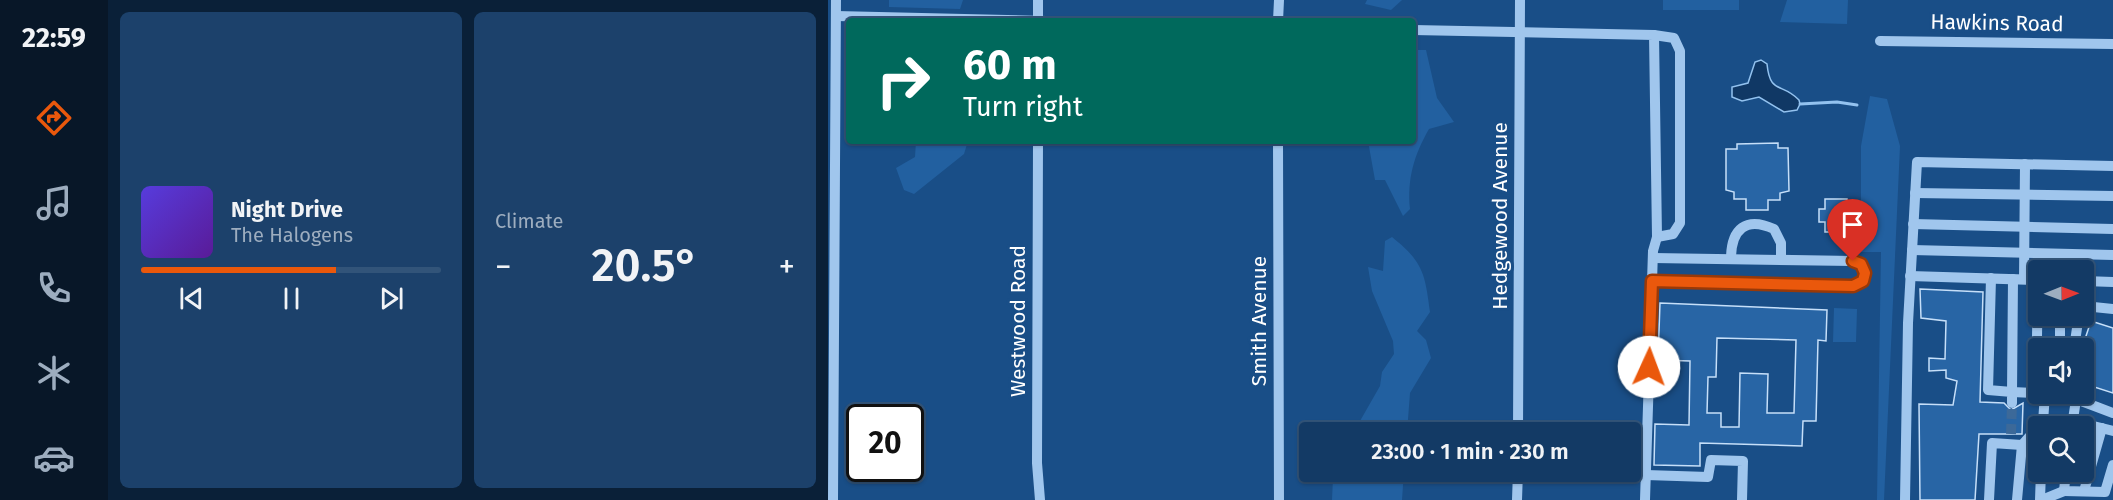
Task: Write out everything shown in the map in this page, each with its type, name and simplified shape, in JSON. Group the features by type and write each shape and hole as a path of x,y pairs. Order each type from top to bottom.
{"street":[{"path":"833,500 836,0"},
{"path":"1038,0 1038,18"},
{"path":"1278,0 1278,18"},
{"name":"Hedgewood Avenue","path":"1518,422 1520,0"},
{"path":"836,16 917,18"},
{"path":"1416,30 1654,35 1674,38 1680,51 1680,223 1673,234 1657,237"},
{"path":"1645,500 1653,258 1657,237 1654,35"},
{"name":"Hawkins Road","path":"1880,40 2113,44"},
{"name":"Westwood Road","path":"1038,144 1037,463 1040,500"},
{"name":"Smith Avenue","path":"1278,144 1278,500"},
{"path":"1905,500 1910,276 1917,162 2113,166"},
{"path":"2012,398 2019,279 2025,253 2025,164"},
{"path":"1915,193 2113,196"},
{"path":"1731,259 1731,244 1737,232 1746,225 1755,224 1774,229 1781,243 1781,260"},
{"path":"1913,224 2113,229"},
{"path":"1912,250 2113,255"},
{"path":"1652,281 1853,286 1863,281 1865,273 1861,264 1853,261 1653,258"},
{"path":"1910,276 2028,279"},
{"path":"1991,278 1988,390 2012,398 2028,396"},
{"path":"2094,281 2113,282"},
{"path":"2094,307 2113,309"},
{"path":"2094,404 2113,412"},
{"path":"2094,427 2113,431"},
{"path":"2084,491 2102,428"},
{"path":"1989,500 1992,443 2015,441 2028,433"},
{"path":"2015,441 2017,500"},
{"path":"1646,475 1708,477 1711,460 1743,461 1742,500"},
{"path":"2041,482 2041,500 2064,491 2105,492 2113,465"},
{"path":"1517,500 1518,482"},
{"path":"2064,491 2065,482"}],"shaded area":[{"path":"889,0 963,0 960,9 889,7"},
{"path":"1367,0 1402,0 1391,10 1365,4"},
{"path":"1663,0 1739,0 1739,10 1663,10"},
{"path":"1787,0 1848,0 1847,24 1780,22"},
{"path":"1416,50 1426,50 1437,98 1454,122 1429,129 1419,148 1413,168 1409,198 1410,209 1403,216 1385,180 1375,180 1369,144 1416,144"},
{"path":"1761,60 1767,64 1774,84 1799,100 1797,110 1784,112 1759,97 1742,101 1732,97 1732,87 1748,83 1755,62"},
{"path":"1870,96 1887,99 1900,146 1884,500 1877,500 1881,252 1861,252 1861,146"},
{"path":"916,144 967,144 964,154 914,194 904,190 896,168 915,157"},
{"path":"1392,237 1410,254 1421,269 1430,312 1417,331 1426,340 1431,358 1410,393 1408,422 1360,422 1380,386 1382,372 1394,354 1393,341 1372,291 1368,267 1383,271 1385,241"},
{"path":"1834,308 1857,309 1856,342 1833,342"},
{"path":"1333,482 1403,482 1402,500 1332,500"}],"building":[{"path":"1778,143 1778,148 1788,148 1789,191 1780,193 1780,200 1768,200 1768,210 1746,210 1746,199 1734,199 1734,192 1726,190 1726,149 1737,149 1737,144"},
{"path":"1825,199 1847,199 1847,209 1850,209 1847,232 1825,232 1825,222 1819,222 1819,209 1825,209"},
{"path":"1920,289 1983,292 1980,402 2004,403 2011,410 2023,403 2022,434 1979,434 1975,500 1920,500 1919,404 1953,405 1957,381 1946,378 1946,370 1929,371 1929,358 1945,359 1946,321 1921,318"},
{"path":"1660,303 1827,310 1826,341 1818,340 1816,421 1803,421 1802,446 1700,443 1700,466 1654,465 1655,424 1689,425 1690,361 1658,360","holes":["1717,338 1796,340 1794,413 1767,413 1768,374 1740,373 1739,427 1721,427 1721,413 1707,413 1708,377 1716,377"]},
{"path":"2094,322 2113,328 2113,393 2094,387 2094,338 2085,338 2089,326 2094,326"}],"waterway":[{"path":"1800,104 1837,102 1857,105"}],"tunnel":[{"path":"2011,434 2012,403"}],"route":[{"path":"1649,367 1652,281 1853,286 1863,281 1865,273 1861,264 1853,261"}]}
